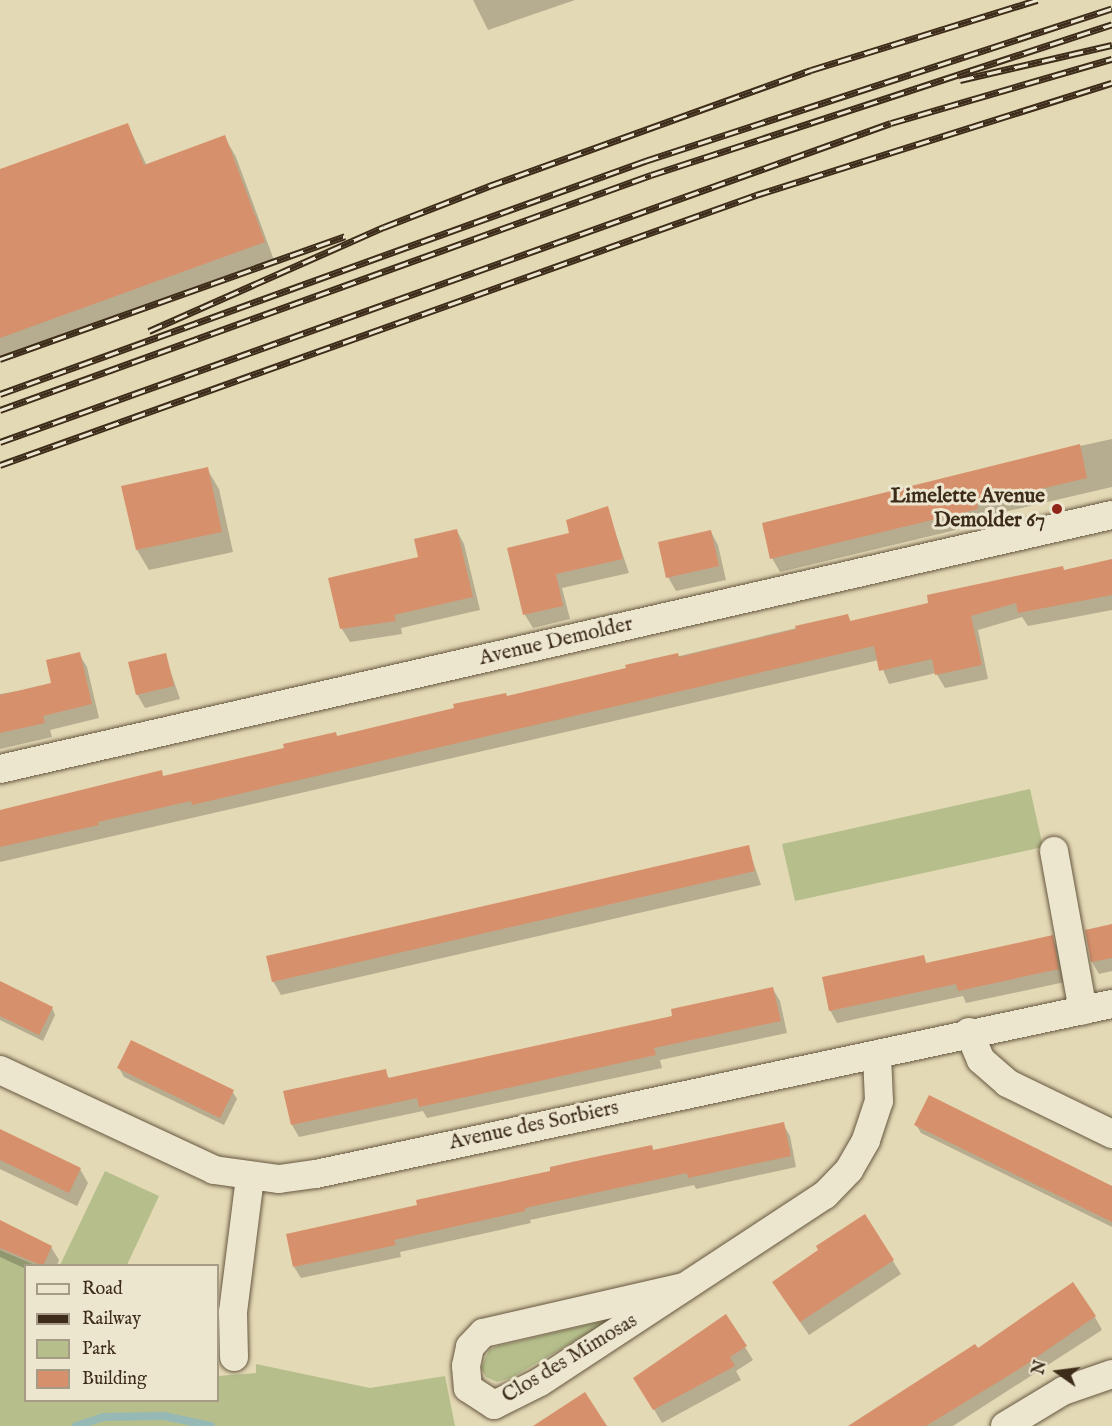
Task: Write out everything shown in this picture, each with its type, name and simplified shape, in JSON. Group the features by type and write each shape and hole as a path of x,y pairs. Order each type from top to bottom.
{"street":[{"name":"Avenue Demolder","path":"0,769 1112,515"},
{"path":"1054,851 1083,1010"},
{"name":"Avenue des Sorbiers","path":"0,1070 170,1152 213,1170 250,1177 316,1174 814,1065 877,1056 969,1032 1112,1004"},
{"path":"969,1032 981,1060 1006,1083 1112,1134"},
{"name":"Clos des Mimosas","path":"684,1287 483,1333 470,1347 466,1366 468,1388 494,1405 540,1382 825,1195 849,1170 866,1140 879,1101 877,1056"},
{"path":"234,1357 235,1292 250,1177"},
{"path":"1005,1426 1064,1391 1112,1374"}],"green space":[{"path":"1030,789 1043,847 795,901 782,844"},
{"path":"105,1171 159,1196 127,1264 60,1264"},
{"path":"0,1250 33,1264 24,1264 24,1402 219,1402 219,1376 256,1373 256,1364 370,1388 445,1376 455,1426 0,1426"},
{"path":"612,1319 511,1378 497,1382 486,1377 481,1368 489,1350 498,1346"}],"building":[{"path":"128,123 144,165 225,135 265,242 0,338 0,169"},
{"path":"1080,444 1087,478 977,504 978,509 770,559 762,523"},
{"path":"208,467 222,532 136,550 121,486"},
{"path":"608,506 623,559 556,574 563,606 523,615 507,548 569,533 566,520"},
{"path":"457,529 473,597 394,615 396,621 340,629 328,578 418,557 414,539"},
{"path":"711,530 719,566 666,578 658,542"},
{"path":"1112,559 1112,595 1018,613 1016,603 971,616 982,665 935,675 932,659 879,671 874,646 192,805 191,801 98,822 99,825 0,847 0,810 162,770 163,776 284,748 283,744 336,732 337,736 454,708 453,704 506,693 507,696 626,668 625,665 678,653 679,657 848,614 850,621 928,603 927,595 1063,566 1064,570"},
{"path":"80,652 92,704 43,716 45,723 0,733 0,695 51,683 46,660"},
{"path":"166,653 174,686 136,695 128,662"},
{"path":"749,845 755,871 272,982 266,956"},
{"path":"1112,924 1112,958 1091,962 1085,930"},
{"path":"1053,935 1059,969 958,991 956,984 829,1011 822,977 924,955 926,963"},
{"path":"0,981 53,1007 39,1035 0,1016"},
{"path":"773,987 781,1021 654,1048 656,1055 485,1093 419,1107 417,1098 291,1125 283,1091 386,1069 388,1078 672,1016 671,1009"},
{"path":"131,1040 234,1090 220,1118 117,1068"},
{"path":"929,1095 1112,1186 1112,1222 914,1125"},
{"path":"784,1122 791,1156 688,1178 687,1173 525,1208 525,1211 394,1240 396,1245 293,1267 286,1234 417,1205 416,1200 550,1171 550,1167 590,1158 652,1145 653,1150"},
{"path":"0,1129 81,1168 69,1193 0,1160"},
{"path":"865,1214 894,1260 800,1322 772,1282 818,1250 816,1246"},
{"path":"0,1220 52,1246 44,1264 38,1264 0,1248"},
{"path":"1073,1282 1096,1316 1024,1366 926,1426 848,1426 975,1344 978,1348"},
{"path":"726,1314 747,1346 730,1357 735,1366 653,1410 633,1378"},
{"path":"585,1392 607,1426 533,1426"}],"waterway":[{"path":"76,1426 104,1417 164,1416 211,1426"}],"railway":[{"path":"149,331 384,227 489,186 811,70 1037,0"},
{"path":"0,394 645,161 1112,8"},
{"path":"0,410 651,175 1112,24"},
{"path":"960,80 1112,45"},
{"path":"0,442 891,123 1112,59"},
{"path":"0,465 756,195 1112,83"},
{"path":"0,359 345,236"}],"place":[{"name":"Limelette Avenue Demolder 67","path":"1057,509"}]}
